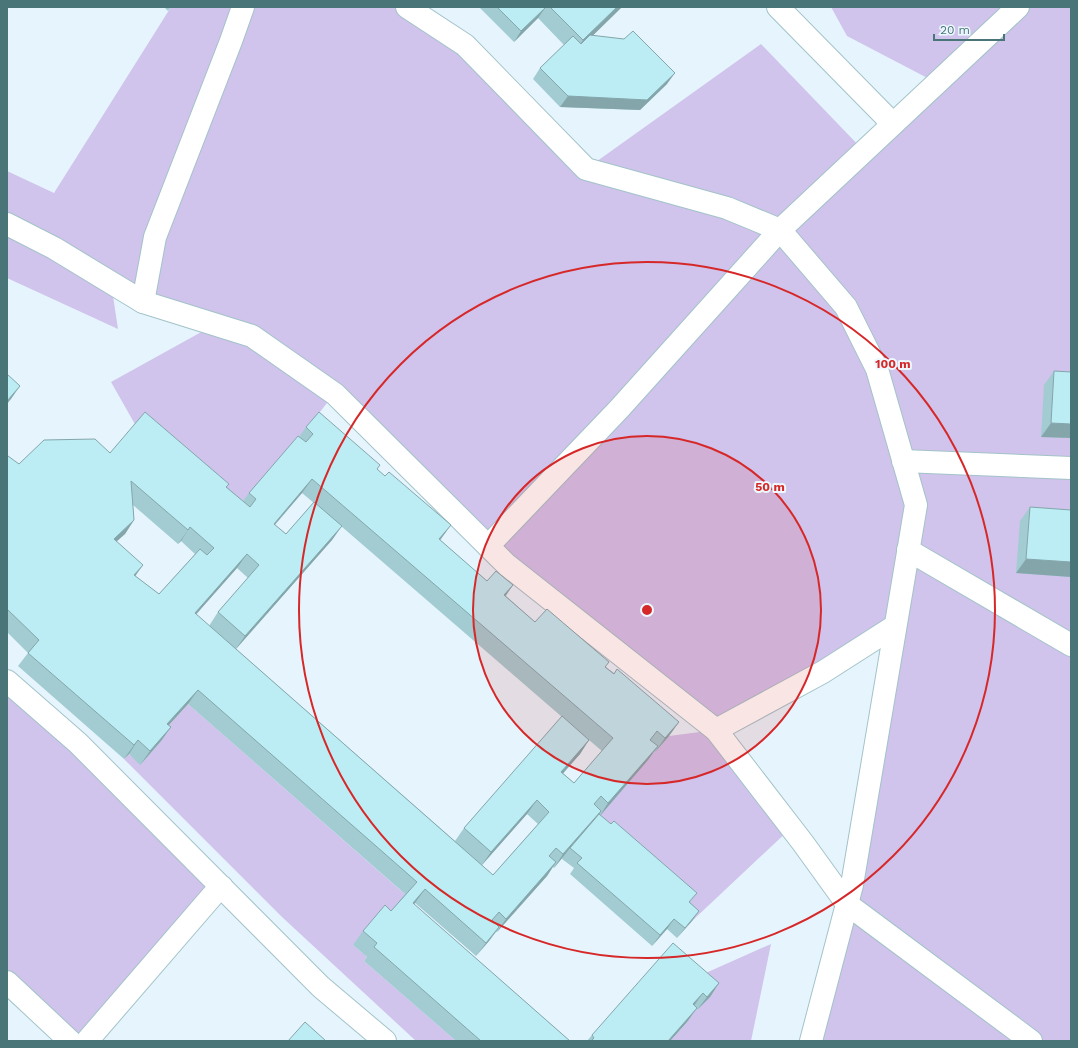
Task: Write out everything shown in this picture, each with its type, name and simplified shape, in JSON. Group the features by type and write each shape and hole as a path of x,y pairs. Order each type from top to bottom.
{"lane":[{"path":"143,302 155,238 243,7"},
{"path":"407,7 465,45 586,170 727,208 780,230 846,307 878,369 916,505 852,885 811,1041"},
{"path":"778,7 893,124"},
{"path":"488,546 619,409 780,230 1018,7"},
{"path":"7,224 54,248 143,302 252,336 335,394 507,565 716,730 847,904 1031,1041"},
{"path":"903,461 1071,468"},
{"path":"908,550 1071,645"},
{"path":"716,730 823,672 895,626"},
{"path":"7,681 78,743 322,987 385,1041"},
{"path":"86,1041 213,894 222,887"},
{"path":"7,982 70,1041"}],"shaded area":[{"path":"171,7 407,7 586,169 761,44 864,151 937,83 847,36 831,7 1071,7 1071,1041 811,1041 895,626 716,730 791,828 692,921 584,818 641,753 669,736 715,730 507,565 334,394 309,426 239,506 136,426 111,382 214,325 111,283 118,329 7,278 7,171 54,193"},
{"path":"7,681 213,895 87,1041 7,982"},
{"path":"188,704 407,896 381,925 353,945 367,957 364,961 456,1041 416,1041 282,917 124,759 129,754 140,764 161,741 157,738"},
{"path":"771,944 751,1041 670,1041 687,1022 693,1007 698,1010 690,980"}],"building":[{"path":"497,7 544,7 545,8 521,31"},
{"path":"550,7 617,7 583,40"},
{"path":"633,31 675,73 647,100 568,96 540,68 573,36 581,44 590,35 624,39"},
{"path":"1054,371 1071,372 1071,424 1051,423"},
{"path":"7,374 20,386 7,401"},
{"path":"145,412 229,484 226,487 250,507 256,499 249,493 298,436 306,442 313,434 306,427 319,412 380,465 377,469 385,476 389,472 451,525 439,539 487,581 496,571 513,585 504,595 535,622 547,609 609,662 605,667 614,674 617,669 679,722 665,738 657,731 650,740 658,746 608,803 601,796 594,804 601,811 563,854 556,848 549,856 556,862 506,919 499,912 492,920 499,927 486,943 425,889 413,903 570,1041 481,1041 374,947 377,943 363,931 385,905 391,911 417,882 198,690 167,724 171,727 150,751 138,740 134,745 28,653 39,640 7,609 7,457 8,456 19,464 44,440 95,439 110,453","holes":["312,479 613,738 574,783 561,772 589,740 562,716 464,828 491,852 537,800 549,812 493,875 195,613 247,554 259,565 218,612 245,636 342,526 314,502 286,534 274,524","131,481 188,530 190,527 214,548 207,555 200,549 159,594 134,575 143,565 114,539 134,520"]},
{"path":"1030,507 1071,510 1071,562 1026,559"},
{"path":"599,814 611,824 614,821 697,893 689,902 699,911 685,928 674,919 660,935 577,863 582,858 570,848"},
{"path":"673,943 719,983 707,997 703,993 693,1004 697,1008 668,1041 591,1041 594,1038 592,1035"},
{"path":"305,1022 326,1041 288,1041"}]}
